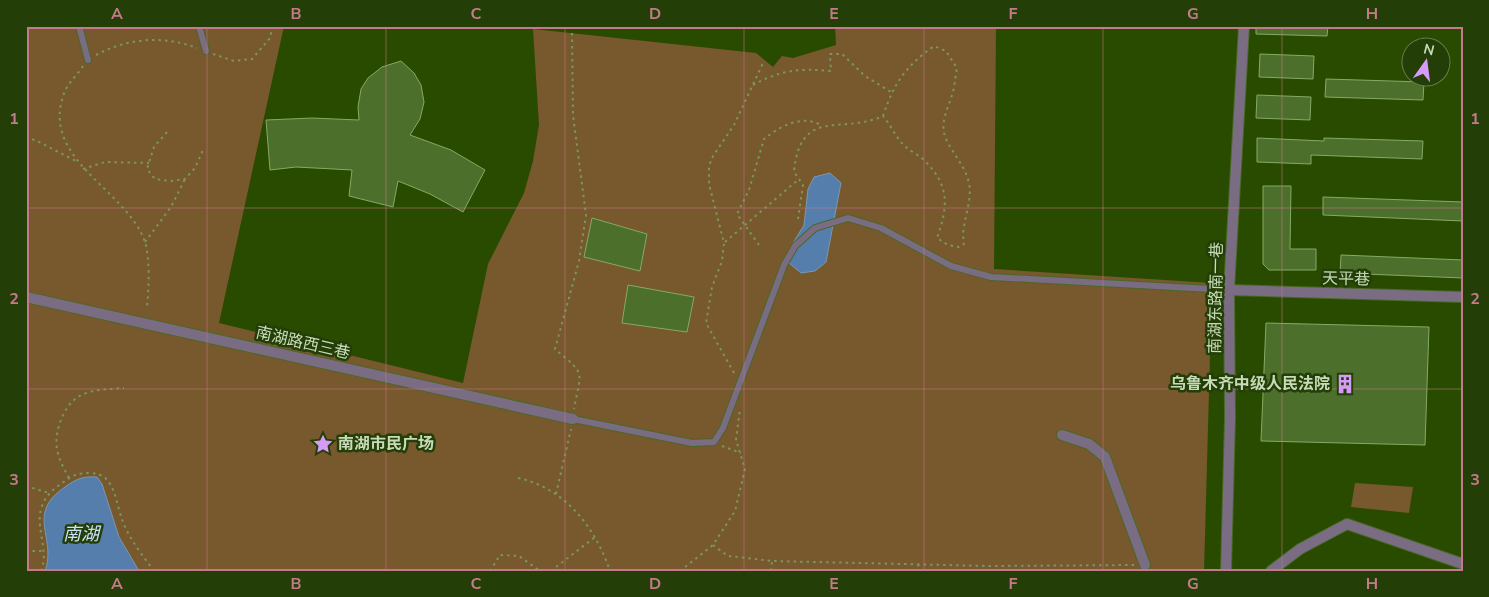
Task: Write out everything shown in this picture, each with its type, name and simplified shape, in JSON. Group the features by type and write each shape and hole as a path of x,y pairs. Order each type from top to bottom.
{"street":[{"name":"南湖东路南一巷","path":"1226,571 1230,418 1229,290 1244,26"},
{"name":"天平巷","path":"1229,290 1463,297"},
{"name":"南湖路西三巷","path":"26,297 573,419"},
{"path":"1062,435 1089,444 1105,457 1145,565"},
{"path":"1271,571 1300,549 1347,524 1463,564"}],"lane":[{"path":"79,26 88,60"},
{"path":"199,26 206,52"},
{"path":"573,419 692,443 714,442 723,428 784,264 796,246 815,228 848,218 881,228 951,266 991,277 1229,290"}],"path":[{"path":"147,307 149,289 145,242 133,221 76,161 63,134 60,114 65,90 88,60 106,50 136,40 161,40 185,43 234,61 252,59 272,36 271,26"},
{"path":"556,494 581,378 575,366 555,349 579,260 586,216 573,115 572,33"},
{"path":"934,46 946,51 957,68 952,95 943,118 945,137 961,162 968,183 969,202 962,237 964,244 959,248 948,245 937,238 944,221 945,190 940,178 924,160 901,143 884,116 891,92 912,62 934,46"},
{"path":"753,85 774,74 807,68 831,71 830,54 842,54 865,76 891,92"},
{"path":"739,386 706,323 712,287 722,261 724,243 709,184 709,166 713,156 734,125 764,61"},
{"path":"798,220 803,185 794,172 795,155 810,131 828,124 850,125 870,122 884,116"},
{"path":"759,245 737,214 754,176 764,139 786,125 804,120 816,122 822,126"},
{"path":"167,132 154,147 147,169 155,179 185,179"},
{"path":"26,137 76,161"},
{"path":"145,242 171,207 185,179 195,168 203,150"},
{"path":"83,169 105,162 149,163"},
{"path":"724,243 799,179"},
{"path":"69,478 61,462 57,447 62,416 78,397 94,392 124,388"},
{"path":"680,571 713,545 735,511 745,469 736,440 740,403"},
{"path":"714,442 741,453"},
{"path":"41,571 44,563 44,551 40,522 41,508 49,493 69,478 82,473 94,473 102,474 110,482 123,522 154,571"},
{"path":"518,478 531,480 556,494 574,508 595,537 610,571"},
{"path":"26,486 49,493"},
{"path":"551,571 595,537"},
{"path":"713,545 728,556 772,561 989,566 1145,565"},
{"path":"26,551 44,551"},
{"path":"490,571 500,555 519,556 540,571"},
{"path":"771,571 772,561"},
{"path":"918,564 920,571"}],"shaded area":[{"path":"26,26 284,26 219,323 463,383 488,264 524,193 533,161 539,125 533,29 756,53 773,67 782,56 793,58 836,45 835,26 996,26 994,269 1212,283 1204,571 26,571"},
{"path":"1355,483 1413,487 1409,513 1351,507"}],"water":[{"path":"830,173 841,183 826,262 815,271 801,273 789,263 790,248 804,225 808,189 814,177"},
{"name":"南湖","path":"88,477 97,477 102,484 119,537 139,571 45,571 48,547 44,516 47,507 53,497 73,482"}],"building":[{"path":"1256,26 1328,26 1327,36 1256,34"},
{"path":"1260,54 1314,56 1313,79 1259,77"},
{"path":"401,61 414,73 421,85 424,102 420,119 410,135 451,150 485,170 463,212 430,194 398,181 393,207 349,196 352,170 296,167 270,170 266,120 312,118 359,120 358,107 361,89 368,78 382,67"},
{"path":"1326,79 1402,81 1402,88 1424,88 1423,100 1325,97"},
{"path":"1257,95 1311,97 1310,120 1256,118"},
{"path":"1257,138 1324,141 1324,138 1423,141 1422,159 1311,155 1311,164 1257,162"},
{"path":"1263,186 1291,186 1290,249 1316,249 1316,270 1269,270 1263,264"},
{"path":"1323,197 1463,202 1463,221 1323,215"},
{"path":"592,218 647,234 640,271 584,257"},
{"path":"1341,255 1463,260 1463,278 1340,273"},
{"path":"628,285 694,297 687,332 622,323"},
{"name":"乌鲁木齐中级人民法院","path":"1266,323 1429,327 1425,445 1261,441"}],"place":[{"name":"乌鲁木齐中级人民法院","path":"1345,384"},
{"name":"南湖市民广场","path":"323,444"}]}
